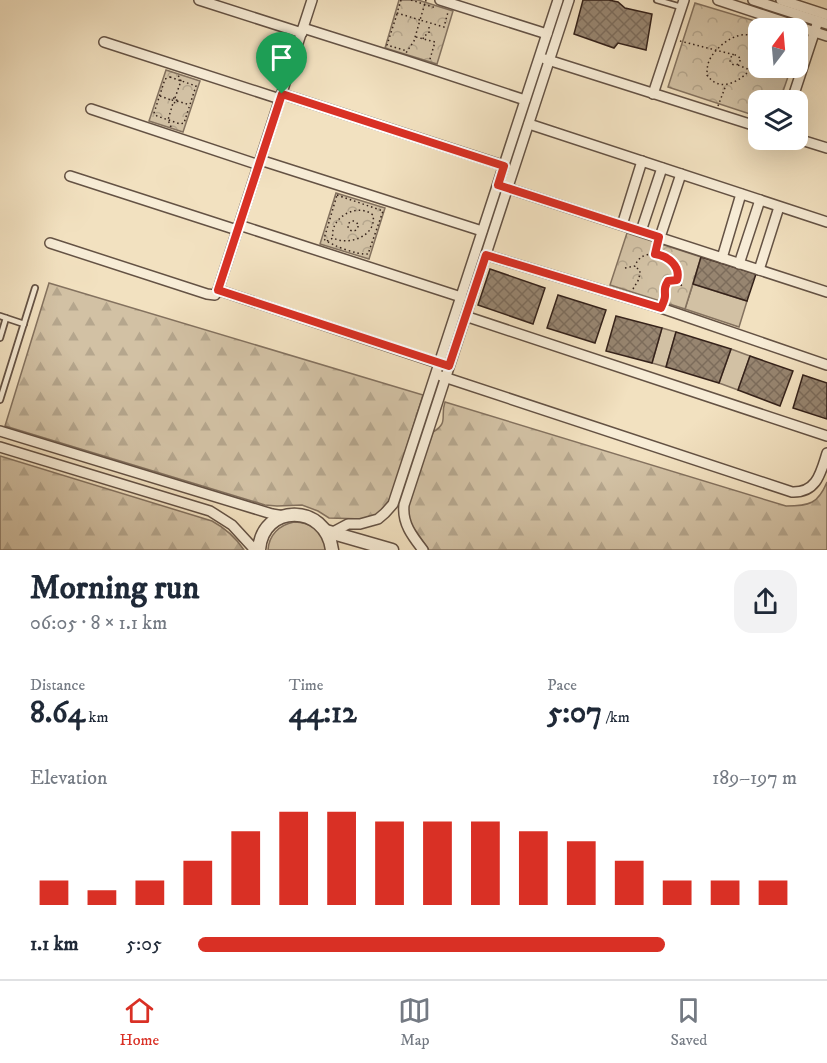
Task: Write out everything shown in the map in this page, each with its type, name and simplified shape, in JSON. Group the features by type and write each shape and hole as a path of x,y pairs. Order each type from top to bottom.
{"street":[{"path":"199,0 303,30 525,100"},
{"path":"50,243 214,295 218,290 312,0"},
{"path":"440,0 547,34"},
{"path":"423,550 407,529 403,511 461,297 482,231 529,124 544,59 547,34 558,0"},
{"path":"444,365 465,316 486,255 503,186 504,166 525,100 569,0"},
{"path":"718,0 827,36"},
{"path":"753,0 798,6 822,23 814,32 795,90"},
{"path":"781,0 827,15"},
{"path":"653,94 682,4"},
{"path":"104,42 504,166"},
{"path":"544,59 748,124"},
{"path":"91,109 260,162 382,207 482,231"},
{"path":"529,124 827,222"},
{"path":"808,142 827,148"},
{"path":"622,225 642,161"},
{"path":"641,231 662,168"},
{"path":"659,237 681,174"},
{"path":"70,176 461,297"},
{"path":"503,186 827,292"},
{"path":"722,258 741,194"},
{"path":"739,264 760,200"},
{"path":"759,270 779,207"},
{"path":"486,255 630,298 827,365"},
{"path":"218,290 444,365"},
{"path":"465,316 827,436"},
{"path":"441,376 792,492 808,489 814,483 819,477 827,453"},
{"path":"329,532 348,524 368,523 378,519 393,504 441,376"},
{"path":"0,431 284,516"},
{"path":"0,447 210,511 232,525 257,550 265,531 276,520 293,514 312,518 329,532 392,550"},
{"path":"329,532 332,550"}],"lane":[{"path":"657,0 682,4"},
{"path":"0,400 35,288"},
{"path":"0,316 24,324"},
{"path":"0,338 6,318"}],"path":[{"path":"401,0 387,45 407,51"},
{"path":"411,0 425,4"},
{"path":"406,55 415,37 426,0"},
{"path":"397,13 444,27 448,12"},
{"path":"423,39 429,33 429,23"},
{"path":"748,35 737,36 715,51 709,62 707,75 713,83 722,85 736,81 748,72"},
{"path":"415,37 435,42 430,60"},
{"path":"671,39 735,55 740,59 737,65"},
{"path":"735,55 730,61 733,65 748,69"},
{"path":"170,77 196,86 184,123 180,124 154,113 160,96 165,79 170,77"},
{"path":"168,120 181,81"},
{"path":"715,113 726,84"},
{"path":"160,96 190,105"},
{"path":"321,252 326,241 324,237 337,195 362,204 382,207 383,212 368,254 345,249 326,241"},
{"path":"361,210 362,204"},
{"path":"326,241 333,238 346,242 365,235 374,224 373,216 361,210 350,212 333,226 333,238"},
{"path":"350,212 352,221"},
{"path":"655,254 659,237"},
{"path":"345,249 346,242"},
{"path":"635,266 638,259 648,254 667,258 675,265 678,272 677,280 682,286"},
{"path":"625,268 635,266 640,270 630,298"},
{"path":"661,308 668,281 677,280"}],"green space":[{"path":"399,0 418,0 453,11 437,64 385,48"},
{"path":"695,3 748,19 748,78 788,78 783,90 748,90 748,113 668,87"},
{"path":"166,70 200,81 183,132 149,121"},
{"path":"336,193 385,208 369,259 320,244"},
{"path":"627,233 701,257 685,309 610,285"},
{"path":"49,283 423,395 388,503 378,514 364,519 329,518 302,505 265,505 5,426"},
{"path":"693,284 747,301 739,327 685,309"},
{"path":"662,328 676,332 666,367 652,363"},
{"path":"731,349 750,356 738,390 719,383"},
{"path":"445,402 786,506 812,502 820,495 827,482 827,550 429,550 407,515 409,502 433,432 443,422"},
{"path":"0,456 212,521 230,534 244,550 0,550"},
{"path":"294,522 300,522 316,529 323,538 326,550 268,550 270,540 276,532"}],"building":[{"path":"583,0 609,0 618,2 625,8 652,14 646,50 618,43 614,48 574,34"},
{"path":"701,257 756,274 747,301 693,284"},
{"path":"490,269 545,288 533,324 478,305"},
{"path":"558,295 606,310 595,343 547,328"},
{"path":"616,316 662,328 652,363 606,351"},
{"path":"676,332 731,349 719,383 666,367"},
{"path":"750,356 793,371 780,406 738,390"},
{"path":"803,375 827,383 827,419 793,408"}],"route":[{"path":"282,94 504,166 498,185 659,237 655,254 671,260 679,275 677,280 668,281 661,308 486,255 449,366 218,290 282,94"}]}
